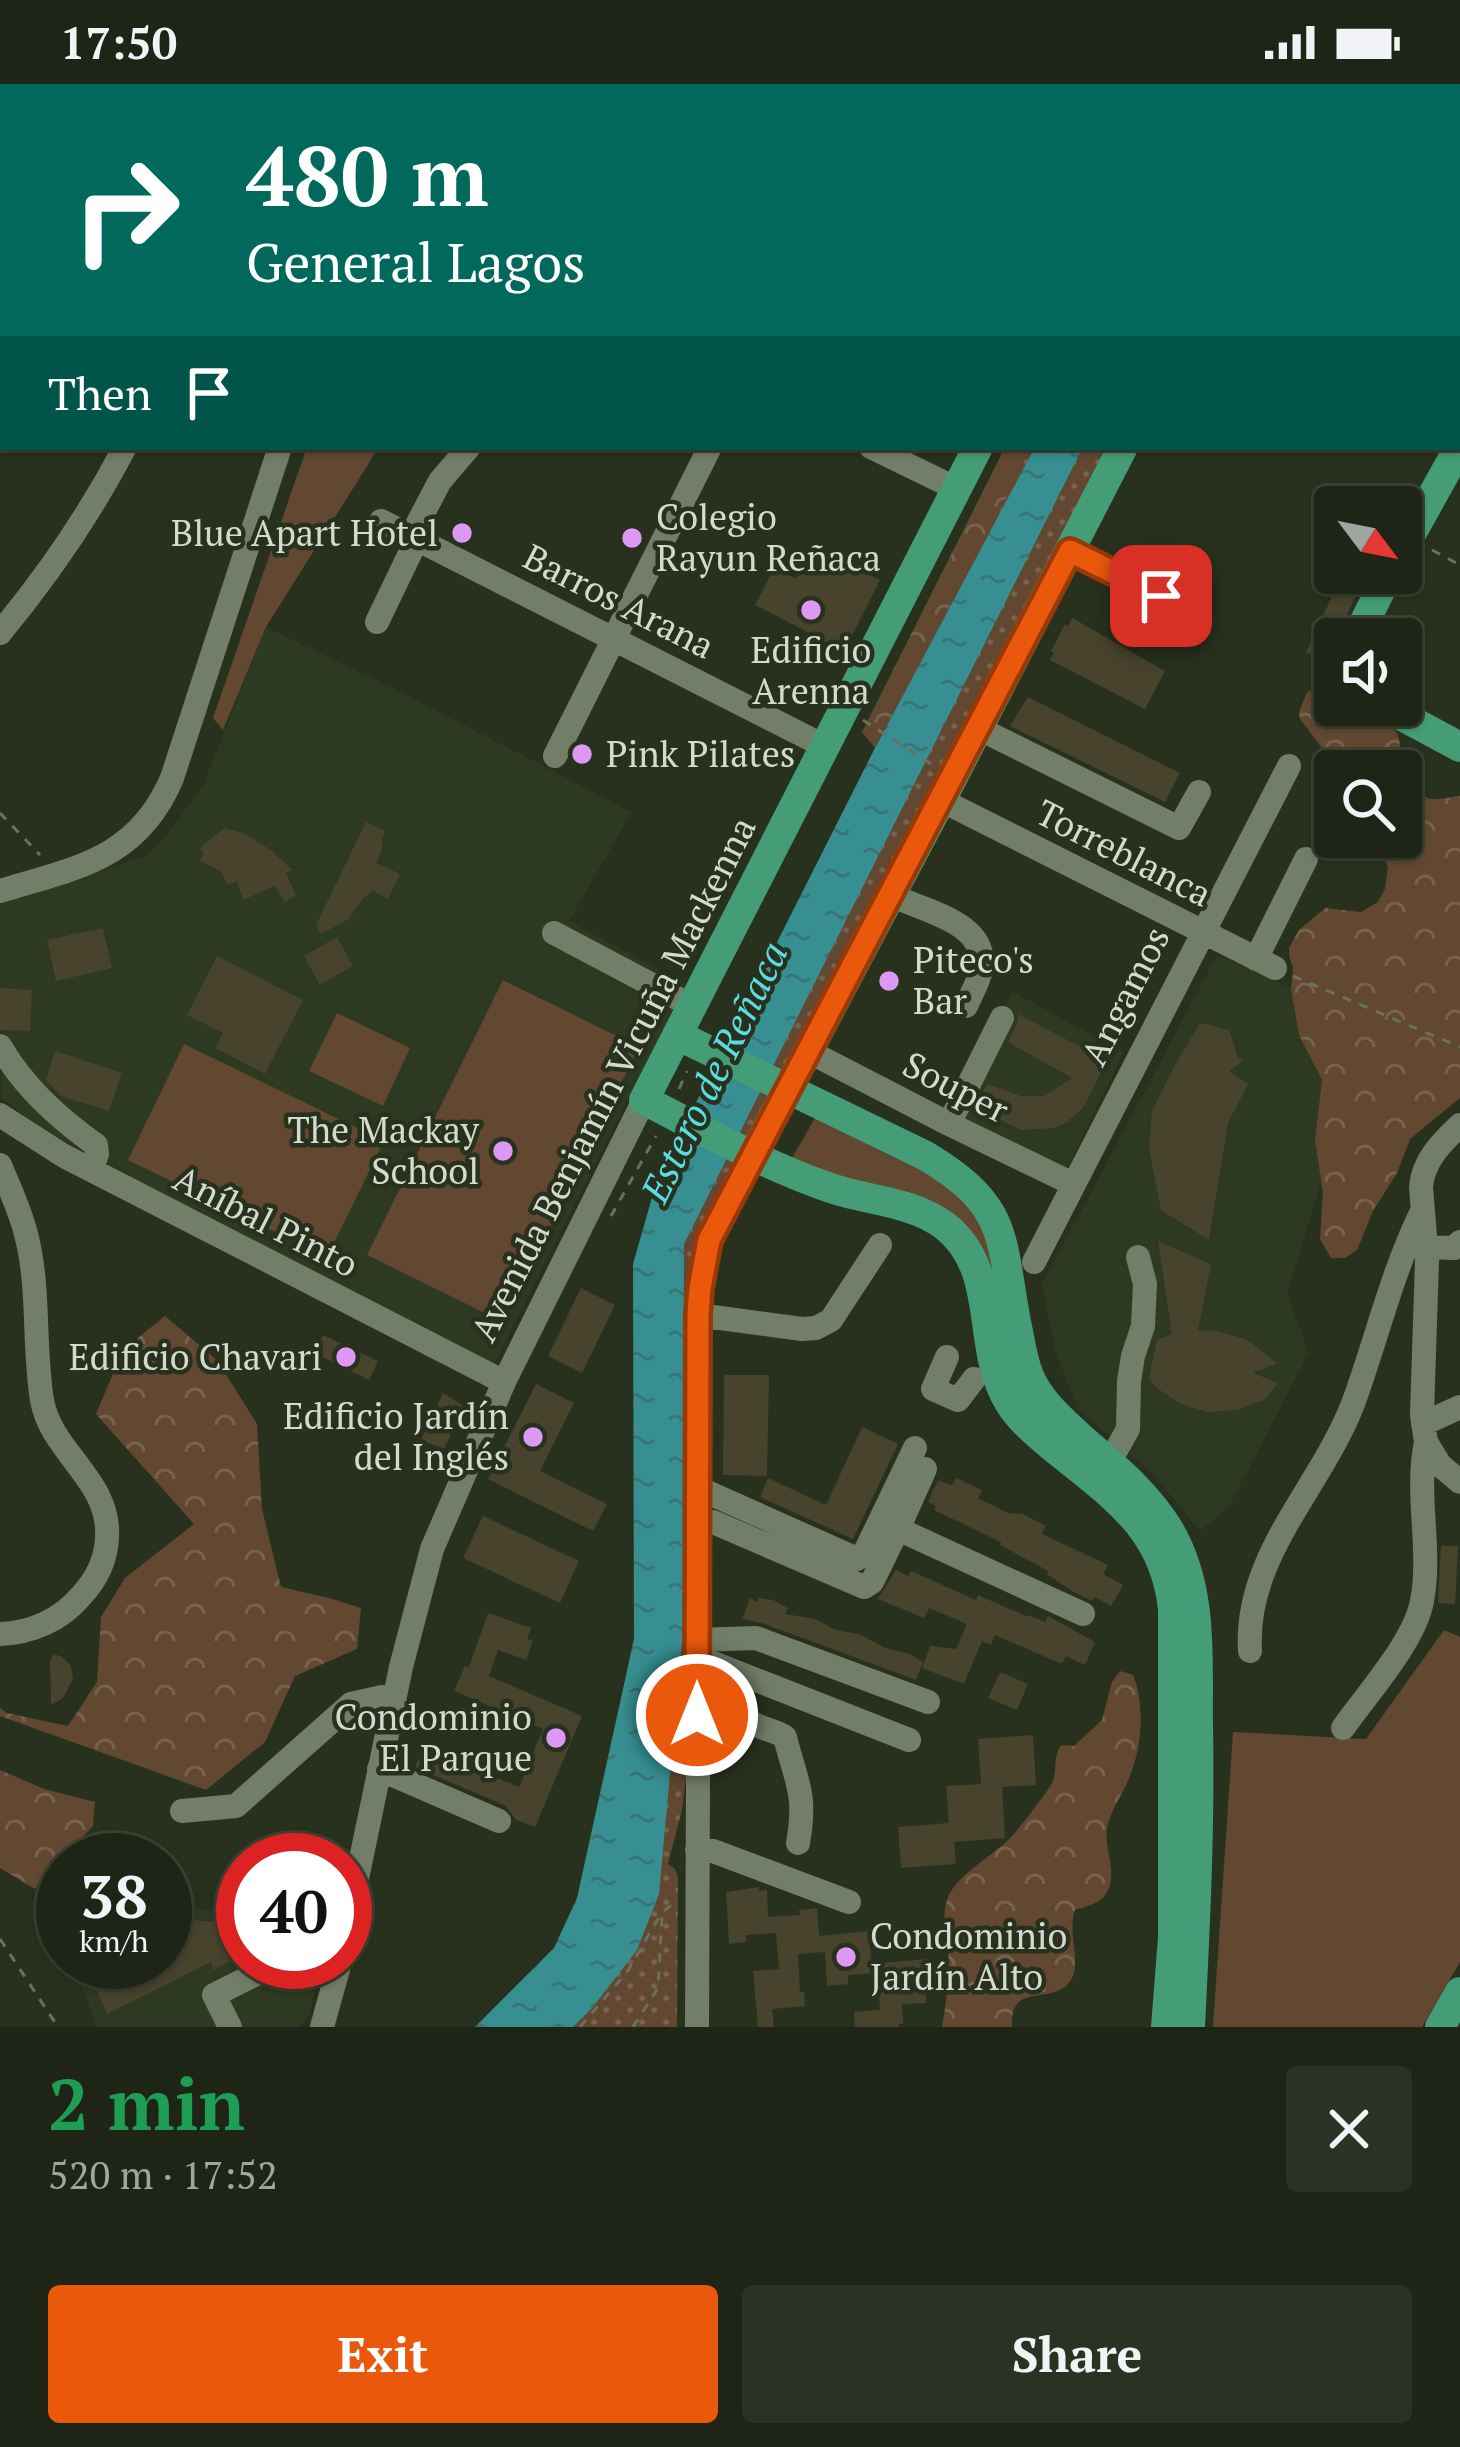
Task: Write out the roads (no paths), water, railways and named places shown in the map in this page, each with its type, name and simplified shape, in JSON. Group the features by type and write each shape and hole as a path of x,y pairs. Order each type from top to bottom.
{"main road":[{"name":"Avenida Benjamín Vicuña Mackenna","path":"662,1110 694,1044 692,1006 976,450"},
{"path":"746,1151 780,1087 808,1051 1122,450"},
{"path":"1422,514 1458,450"},
{"path":"1421,726 1460,747"},
{"path":"694,1044 926,1156 964,1180 1001,1233 1024,1362 1042,1400 1147,1498 1172,1535 1188,1575 1196,1616 1200,1826 1190,2027"},
{"path":"662,1110 822,1186 915,1210 940,1223 962,1243 974,1264 990,1341 987,1381 1138,1521 1156,1548 1168,1578 1173,1610 1174,1914 1166,2027"},
{"path":"1440,2027 1460,1992"}],"street":[{"path":"0,633 86,518 123,450"},
{"path":"0,891 92,863 123,845 148,821 166,793 279,450"},
{"path":"376,622 440,481 467,450"},
{"path":"555,756 709,450"},
{"path":"877,450 957,489"},
{"name":"Barros Arana","path":"381,520 824,746"},
{"path":"1070,551 1197,613"},
{"path":"978,728 1179,828 1199,792"},
{"name":"Angamos","path":"1034,1262 1289,766"},
{"name":"Torreblanca","path":"947,789 1201,933 1265,964 1306,859"},
{"path":"891,895 955,922 971,934 980,952 981,973 966,1006"},
{"path":"554,933 692,1006"},
{"path":"949,1124 1002,1018"},
{"path":"0,1046 34,1093 96,1145 98,1154 91,1170"},
{"name":"Souper","path":"808,1051 1073,1184"},
{"name":"Avenida Benjamín Vicuña Mackenna","path":"366,1833 425,1568 505,1382 662,1110"},
{"name":"Aníbal Pinto","path":"0,1115 91,1170 505,1382"},
{"path":"1343,1728 1407,1639 1422,1604 1426,1247 1421,1187 1426,1165 1460,1125"},
{"path":"697,2027 698,1315 709,1240 746,1151"},
{"path":"0,1165 27,1235 42,1402 57,1435 103,1502 108,1534 98,1573 76,1602 46,1624 0,1634"},
{"path":"1250,1652 1248,1627 1261,1573 1339,1436 1422,1211"},
{"path":"1426,1247 1454,1248 1460,1242"},
{"path":"698,1315 816,1328 831,1320 880,1245"},
{"path":"1109,1463 1128,1429 1129,1381 1144,1326 1145,1284 1138,1258"},
{"path":"946,1357 934,1389 958,1400 987,1381"},
{"path":"1424,1433 1460,1407"},
{"path":"1424,1433 1439,1465 1460,1482"},
{"path":"698,1488 857,1559 920,1458 898,1529 872,1582 860,1587 713,1522 698,1522"},
{"path":"898,1529 1083,1614"},
{"path":"701,1661 756,1638 928,1702"},
{"path":"701,1661 729,1658 783,1677"},
{"path":"701,1661 909,1740"},
{"path":"701,1661 712,1688 752,1723 784,1737 801,1792 798,1843"},
{"path":"182,1811 236,1805 351,1704 382,1697 395,1700"},
{"path":"379,1769 499,1821"},
{"path":"697,1850 712,1851 849,1902"},
{"path":"226,1989 214,1995 230,2027"},
{"path":"322,2027 333,1989"}],"water":[{"name":"Estero de Reñaca","path":"1033,450 1081,450 684,1244 683,1631 659,1894 637,1950 573,2027 475,2027 554,1948 577,1898 634,1639 633,1264 657,1180 875,748"}],"place":[{"name":"Blue Apart Hotel","path":"462,533"},
{"name":"Colegio Rayun Reñaca","path":"632,538"},
{"name":"Edificio Arenna","path":"811,610"},
{"name":"Pink Pilates","path":"582,754"},
{"name":"Piteco's Bar","path":"889,981"},
{"name":"The Mackay School","path":"503,1151"},
{"name":"Edificio Chavari","path":"346,1357"},
{"name":"Edificio Jardín del Inglés","path":"533,1437"},
{"name":"Condominio El Parque","path":"556,1738"},
{"name":"Condominio Jardín Alto","path":"846,1957"}]}
